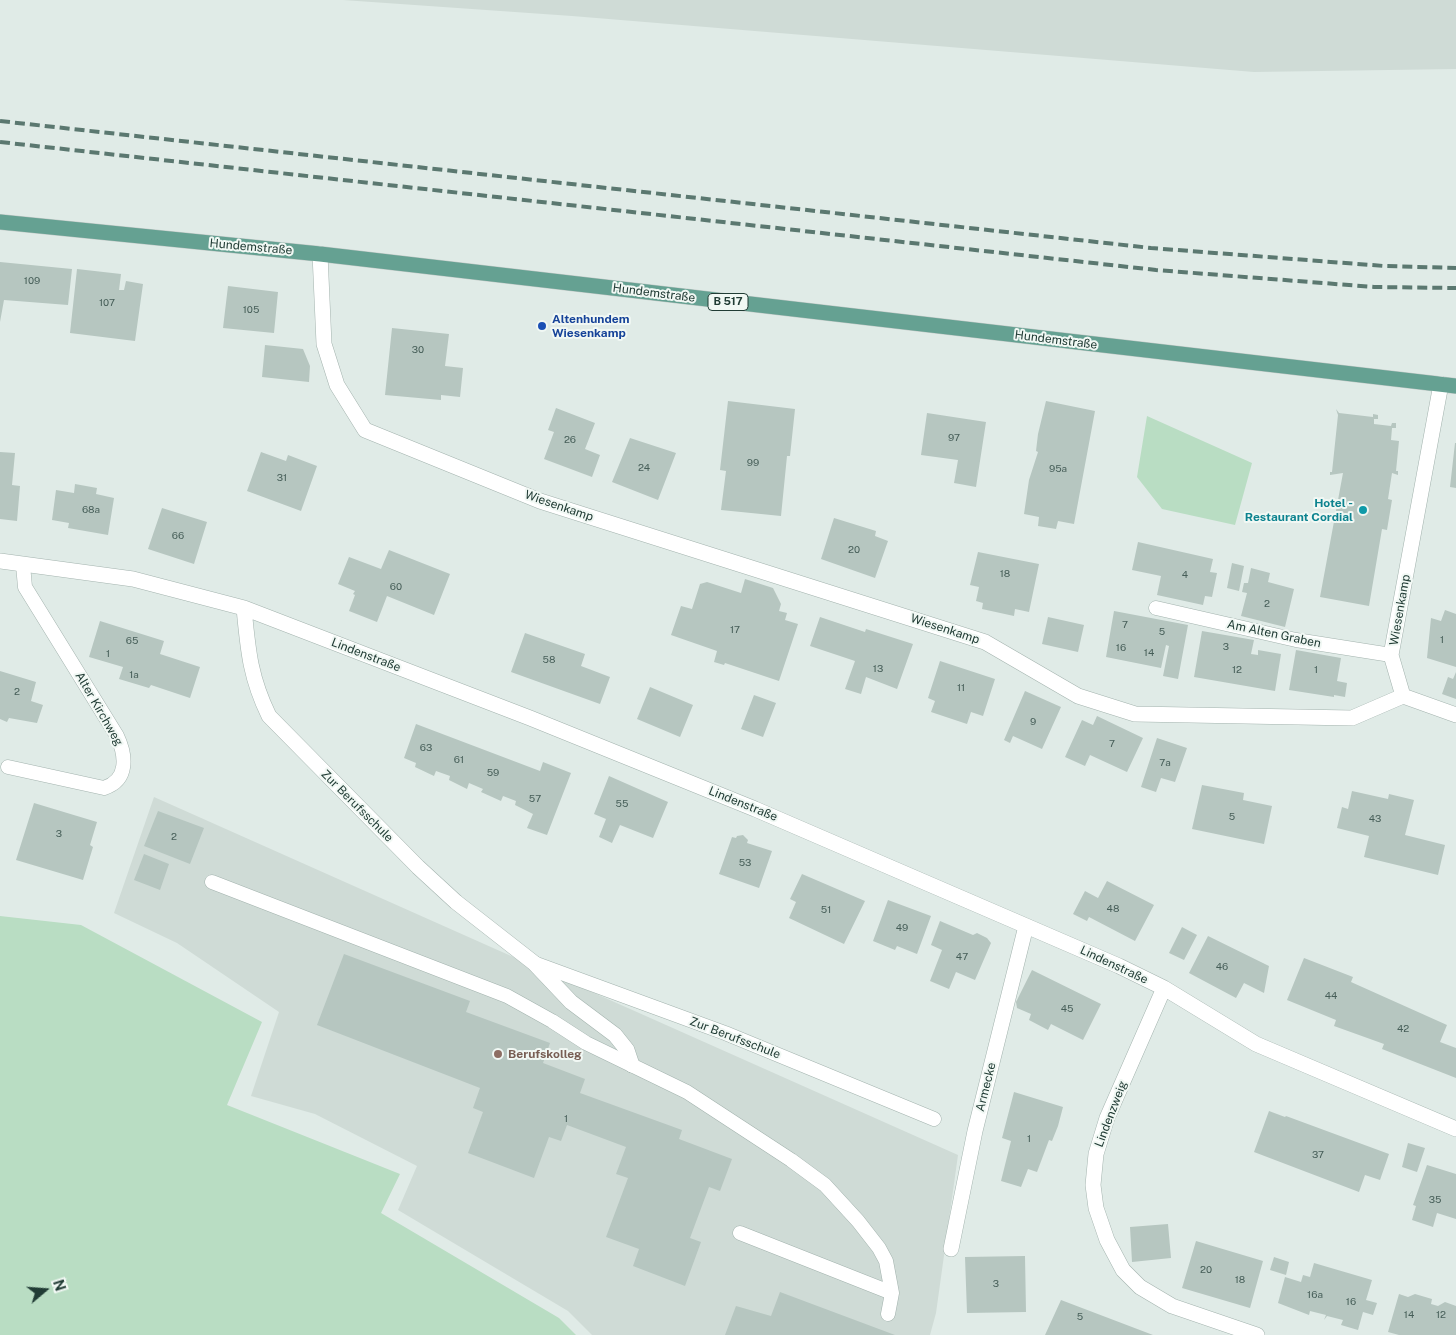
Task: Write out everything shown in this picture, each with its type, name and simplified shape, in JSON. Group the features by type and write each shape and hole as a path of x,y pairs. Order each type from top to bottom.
{"main road":[{"name":"Hundemstraße","path":"0,222 320,254 1449,385"}],"street":[{"name":"Wiesenkamp","path":"320,254 324,344 337,385 365,430 540,501 985,642 1078,696 1135,714 1352,718 1403,696 1392,655 1449,385"},
{"name":"Lindenstraße","path":"0,561 134,579 244,608 530,718 746,805 1119,966 1164,988 1256,1044 1456,1129"},
{"name":"Zur Berufsschule","path":"244,608 250,670 257,692 269,716 418,867 456,902 534,963 571,1002 615,1035 627,1050 632,1065"},
{"path":"1403,696 1456,715"},
{"name":"Armecke","path":"951,1249 975,1131 1026,926"},
{"name":"Lindenzweig","path":"1164,988 1107,1118 1096,1154 1093,1185 1096,1208 1107,1240 1123,1270 1140,1287 1172,1306 1257,1335"}],"lane":[{"name":"Alter Kirchweg","path":"8,766 104,788 112,786 118,780 125,759 117,736 25,587 23,565"},
{"name":"Am Alten Graben","path":"1156,608 1296,640 1392,655"},
{"path":"212,882 507,996 552,1020 586,1043 687,1092 784,1155 825,1185 844,1203 879,1248 886,1261 892,1293 888,1314"},
{"name":"Zur Berufsschule","path":"534,963 734,1037 934,1119"},
{"path":"740,1233 892,1293"}],"shaded area":[{"path":"343,0 1456,0 1456,69 1254,72 572,16"},
{"name":"Berufskolleg","path":"154,797 958,1155 936,1313 930,1335 592,1335 568,1311 398,1210 417,1166 315,1114 251,1096 279,1012 177,943 114,913"}],"green space":[{"path":"1147,416 1252,463 1235,525 1162,509 1137,477"},
{"path":"0,916 81,925 262,1022 227,1105 400,1174 381,1213 559,1318 576,1335 0,1335"}],"building":[{"path":"0,262 72,269 68,305 4,300 0,322"},
{"path":"77,269 121,274 119,290 124,290 126,281 143,284 135,341 70,333"},
{"path":"228,286 278,292 274,333 223,328"},
{"path":"392,328 449,334 445,366 463,368 460,397 441,395 441,400 385,395"},
{"path":"265,345 303,349 310,366 309,382 262,377"},
{"path":"728,401 795,409 790,456 787,456 781,516 721,510 726,471 720,470"},
{"path":"1046,401 1095,411 1074,524 1058,521 1056,529 1038,526 1039,517 1024,514 1029,480 1038,452 1036,451 1038,434"},
{"path":"556,408 595,423 585,449 600,455 592,477 544,459 554,432 548,430"},
{"name":"Hotel - Restaurant Cordial","path":"1336,409 1339,413 1373,417 1373,414 1378,415 1378,419 1374,419 1374,424 1391,426 1392,423 1396,423 1396,428 1392,428 1391,440 1399,441 1396,471 1398,471 1398,475 1392,473 1388,499 1392,500 1387,530 1382,529 1369,606 1320,597 1343,473 1330,475 1330,472 1332,472 1338,415"},
{"path":"927,413 986,422 976,487 954,483 958,460 921,455"},
{"path":"630,438 676,453 658,500 612,482"},
{"path":"1456,443 1456,488 1450,487"},
{"path":"0,452 15,453 12,485 20,486 17,521 0,519"},
{"path":"261,452 286,461 288,455 317,466 301,511 247,491"},
{"path":"75,484 97,488 96,494 114,498 108,535 68,528 69,523 52,520 56,490 74,493"},
{"path":"162,508 207,522 194,564 148,549"},
{"path":"834,518 876,531 875,536 888,541 875,578 821,559"},
{"path":"1138,542 1213,559 1210,572 1217,573 1212,597 1205,596 1203,605 1157,595 1161,576 1132,570"},
{"path":"389,550 450,574 434,615 387,596 377,622 349,611 355,591 338,584 349,557 381,569"},
{"path":"978,552 1039,564 1029,612 1015,609 1014,616 982,609 983,603 976,601 979,587 970,585"},
{"path":"1232,563 1244,566 1239,591 1227,588"},
{"path":"1251,568 1270,573 1268,582 1294,589 1285,627 1241,616 1247,593 1242,592 1244,583 1248,583"},
{"path":"745,579 773,588 781,604 779,611 787,613 785,620 798,624 779,681 725,663 724,665 714,662 717,651 671,635 681,606 692,609 700,584 707,582 741,593"},
{"path":"1445,610 1456,614 1456,667 1427,658 1431,618 1441,621"},
{"path":"1114,611 1188,625 1178,679 1163,676 1169,646 1166,645 1161,668 1106,657"},
{"path":"820,617 865,632 866,629 913,644 897,689 866,677 861,694 845,689 855,661 810,646"},
{"path":"1048,617 1084,625 1078,652 1042,644"},
{"path":"100,621 164,641 160,654 200,667 190,698 151,685 149,688 119,679 123,667 89,657"},
{"path":"1202,631 1254,640 1251,654 1258,655 1258,650 1281,654 1275,691 1194,677"},
{"path":"525,633 585,654 581,666 610,677 600,704 511,672"},
{"path":"1296,650 1341,658 1337,681 1347,683 1345,697 1289,690"},
{"path":"940,661 995,679 983,716 971,712 967,724 931,712 935,701 928,698"},
{"path":"0,671 36,682 31,701 43,705 37,723 9,718 7,722 0,719"},
{"path":"1456,672 1456,699 1442,694 1448,677 1453,679"},
{"path":"650,687 693,705 680,737 637,719"},
{"path":"1025,691 1061,707 1042,749 1013,736 1010,743 1004,740"},
{"path":"754,695 776,703 763,737 741,729"},
{"path":"1097,716 1143,738 1127,772 1090,755 1085,766 1065,757 1082,720 1093,725"},
{"path":"416,724 540,771 543,762 571,773 547,835 527,828 533,814 515,805 516,801 503,796 501,801 481,792 483,789 469,783 467,789 449,780 450,776 436,771 434,776 415,767 416,763 404,758"},
{"path":"1157,738 1187,748 1175,782 1161,778 1156,792 1141,787"},
{"path":"609,776 668,802 653,838 620,825 612,843 599,837 606,819 594,814"},
{"path":"1202,785 1244,793 1243,800 1272,806 1264,844 1192,829"},
{"path":"1352,791 1388,799 1389,794 1414,800 1405,835 1445,845 1438,875 1364,857 1369,836 1337,828 1342,807 1348,809"},
{"path":"34,803 97,822 90,845 93,847 83,880 16,860"},
{"path":"158,811 204,828 190,864 144,846"},
{"path":"743,835 748,840 747,843 772,851 759,888 719,874 732,837 736,838"},
{"path":"144,854 169,864 160,890 134,880"},
{"path":"802,874 865,901 844,944 789,918 796,902 790,899"},
{"path":"1107,881 1154,905 1135,941 1089,917 1087,921 1073,914 1085,891 1098,898"},
{"path":"888,900 931,916 917,954 897,946 895,950 873,941"},
{"path":"940,921 973,935 977,933 987,938 991,943 975,980 956,972 949,989 930,981 942,950 931,945"},
{"path":"1182,927 1197,935 1184,960 1169,953"},
{"path":"1208,936 1269,966 1264,993 1244,983 1236,998 1189,973"},
{"path":"344,954 470,1001 466,1012 550,1043 543,1063 585,1079 580,1093 682,1130 679,1139 732,1159 720,1191 709,1187 690,1238 701,1242 685,1286 633,1266 639,1249 606,1237 628,1178 616,1174 626,1147 567,1125 561,1141 549,1137 534,1178 468,1153 483,1112 473,1108 480,1088 317,1025"},
{"path":"1304,958 1353,977 1351,982 1447,1025 1440,1042 1456,1048 1456,1078 1382,1049 1384,1044 1334,1026 1336,1020 1287,1000"},
{"path":"1032,970 1101,1004 1083,1040 1051,1024 1048,1030 1029,1020 1031,1014 1017,1008 1016,1002"},
{"path":"1014,1092 1063,1107 1052,1141 1049,1140 1037,1172 1028,1169 1021,1187 1001,1181 1011,1141 1002,1138"},
{"path":"1269,1111 1389,1154 1380,1180 1365,1175 1359,1192 1254,1152"},
{"path":"1408,1143 1425,1148 1417,1172 1402,1167"},
{"path":"1427,1165 1456,1174 1456,1219 1437,1213 1433,1227 1412,1220 1416,1206 1413,1205"},
{"path":"1168,1224 1171,1258 1132,1262 1130,1227"},
{"path":"1196,1241 1263,1261 1250,1308 1182,1288"},
{"path":"1025,1256 1026,1312 967,1313 965,1257"},
{"path":"1274,1257 1289,1262 1286,1275 1270,1270"},
{"path":"1314,1263 1372,1280 1366,1300 1377,1303 1373,1315 1363,1312 1358,1330 1341,1325 1343,1320 1327,1316 1324,1320 1326,1315 1310,1311 1309,1315 1278,1303 1285,1277 1301,1282 1303,1275 1310,1277"},
{"path":"780,1292 895,1335 725,1335 736,1306 771,1316"},
{"path":"1399,1294 1408,1297 1415,1294 1432,1299 1431,1304 1438,1306 1445,1302 1456,1306 1456,1335 1399,1335 1388,1332"},
{"path":"1061,1300 1153,1335 1045,1335"}],"railway":[{"path":"0,121 1151,248 1384,266 1456,268"},
{"path":"0,142 1156,270 1374,287 1456,288"}],"place":[{"name":"Altenhundem Wiesenkamp","path":"542,326"},
{"name":"Hotel - Restaurant Cordial","path":"1363,510"},
{"name":"Berufskolleg","path":"498,1054"}]}
